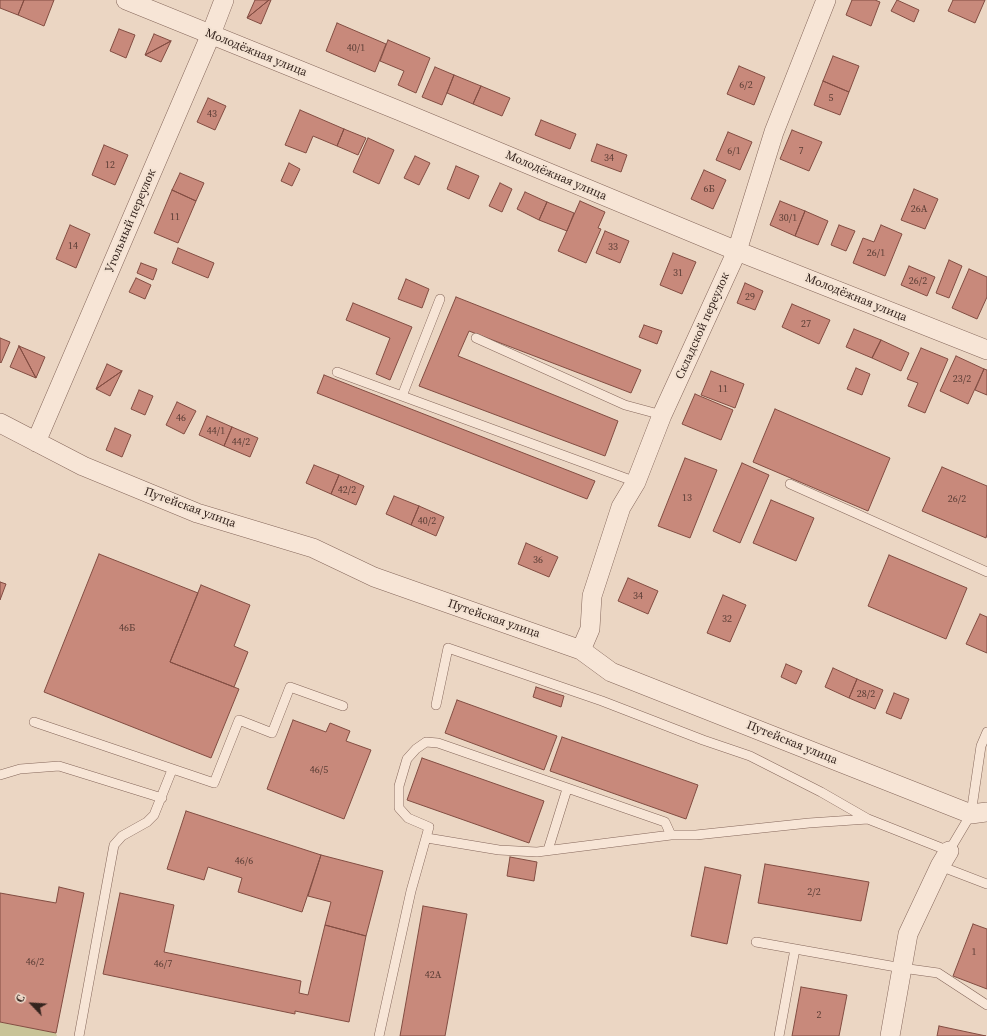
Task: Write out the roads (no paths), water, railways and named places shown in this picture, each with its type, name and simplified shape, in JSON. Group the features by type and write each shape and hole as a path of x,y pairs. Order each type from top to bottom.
{"street":[{"name":"Молодёжная улица","path":"126,0 400,111 737,251 987,350"},
{"name":"Угольный переулок","path":"36,442 211,34 224,0"},
{"name":"Складской переулок","path":"581,650 590,629 592,596 621,507 636,482 662,415 737,251 774,132 826,0"},
{"name":"Путейская улица","path":"0,423 83,466 197,513 313,548 374,577 581,650 611,672 979,813"},
{"path":"890,1036 908,934 945,859"}],"lane":[{"path":"402,396 440,299"},
{"path":"476,338 625,406 662,415"},
{"path":"337,372 636,482"},
{"path":"790,484 987,572"},
{"path":"436,705 448,648 602,701 703,740 750,756 821,792 868,819 945,859 987,884"},
{"path":"34,722 214,783 239,720 272,733 290,688 343,706"},
{"path":"945,859 979,813 981,746 987,732"},
{"path":"379,1036 411,891 429,827 408,818 399,808 399,786 407,759 416,748 426,742 438,743 665,822 671,835"},
{"path":"0,775 20,769 59,766 162,798"},
{"path":"79,1036 114,845 122,836 147,822 154,815 172,770"},
{"path":"548,850 567,789"},
{"path":"426,838 499,850 537,852 671,835 696,835 809,823 868,819"},
{"path":"756,942 938,973 987,1005"},
{"path":"779,1036 795,949"}]}
